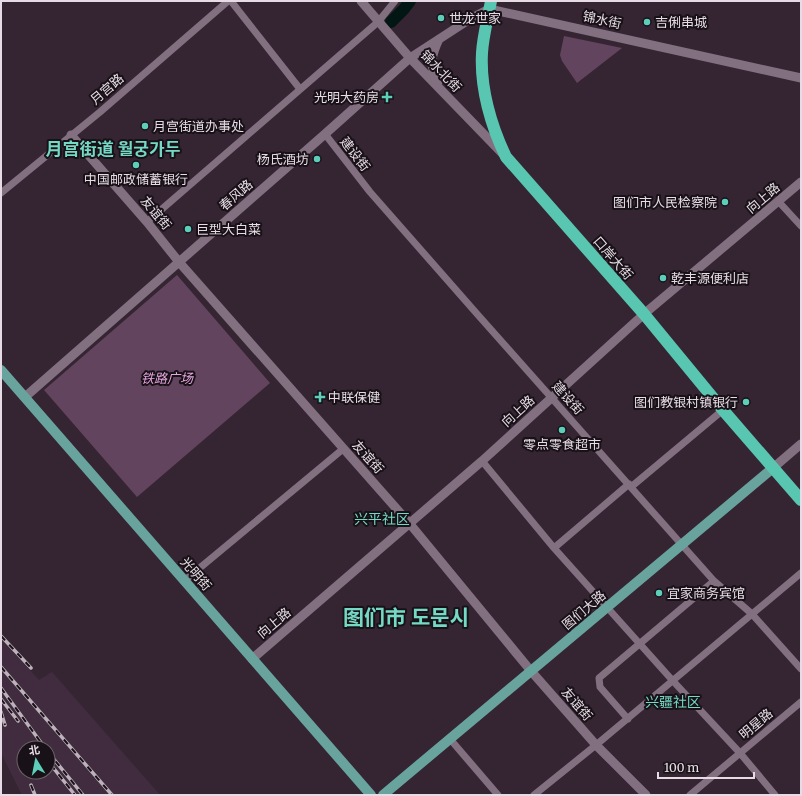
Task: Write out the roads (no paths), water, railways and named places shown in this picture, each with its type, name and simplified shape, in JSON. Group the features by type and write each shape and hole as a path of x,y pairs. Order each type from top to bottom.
{"highway":[{"name":"口岸大街","path":"490,5 484,34 482,68 491,120 497,139 506,157 644,314 723,410 801,500"}],"main road":[{"name":"光明街","path":"1,370 371,795"},
{"name":"图们大路","path":"383,795 773,468"}],"street":[{"name":"月宫路","path":"1,193 100,112 228,1"},
{"path":"231,1 300,89"},
{"name":"锦水北街","path":"361,1 410,58 506,157"},
{"path":"147,222 378,22 395,1"},
{"path":"410,58 490,5"},
{"name":"锦水街","path":"490,5 801,78"},
{"path":"439,39 431,58 432,72 444,92"},
{"name":"春风路","path":"25,398 410,58"},
{"name":"建设街","path":"325,134 370,192 714,581 752,614 801,669"},
{"name":"友谊街","path":"71,135 180,262 410,524 531,671 596,745 646,795"},
{"name":"向上路","path":"252,658 482,461 644,314 801,182"},
{"path":"779,202 801,226"},
{"path":"554,548 723,410"},
{"name":"图们大路","path":"773,468 801,444"},
{"path":"184,581 343,449"},
{"path":"482,461 554,548 673,681 740,753 775,795"},
{"path":"534,795 673,681 801,573"},
{"path":"628,718 600,687 599,678 714,581"},
{"name":"明星路","path":"690,795 801,702"},
{"path":"450,739 498,795"}],"waterway":[{"path":"391,22 410,1"}],"railway":[{"path":"1,636 31,668"},
{"path":"1,667 112,795"},
{"path":"1,688 39,740"},
{"path":"1,699 18,721"},
{"path":"1,712 5,725"},
{"path":"56,762 83,795"},
{"path":"56,771 75,795"},
{"path":"31,785 35,795"}],"place":[{"name":"世龙世家","path":"441,18"},
{"name":"吉俐串城","path":"647,22"},
{"name":"光明大药房","path":"387,97"},
{"name":"月宫街道办事处","path":"145,126"},
{"name":"杨氏酒坊","path":"317,159"},
{"name":"中国邮政储蓄银行","path":"136,165"},
{"name":"图们市人民检察院","path":"725,202"},
{"name":"巨型大白菜","path":"188,229"},
{"name":"乾丰源便利店","path":"663,278"},
{"name":"中联保健","path":"320,397"},
{"name":"图们教银村镇银行","path":"746,402"},
{"name":"零点零食超市","path":"562,430"},
{"name":"宜家商务宾馆","path":"659,593"}],"district":[{"name":"月宫街道 월궁가두","path":"113,149"},
{"name":"兴平社区","path":"382,519"},
{"name":"图们市 도문시","path":"406,617"},
{"name":"兴疆社区","path":"673,702"}],"park label":[{"name":"铁路广场","path":"167,378"}]}
